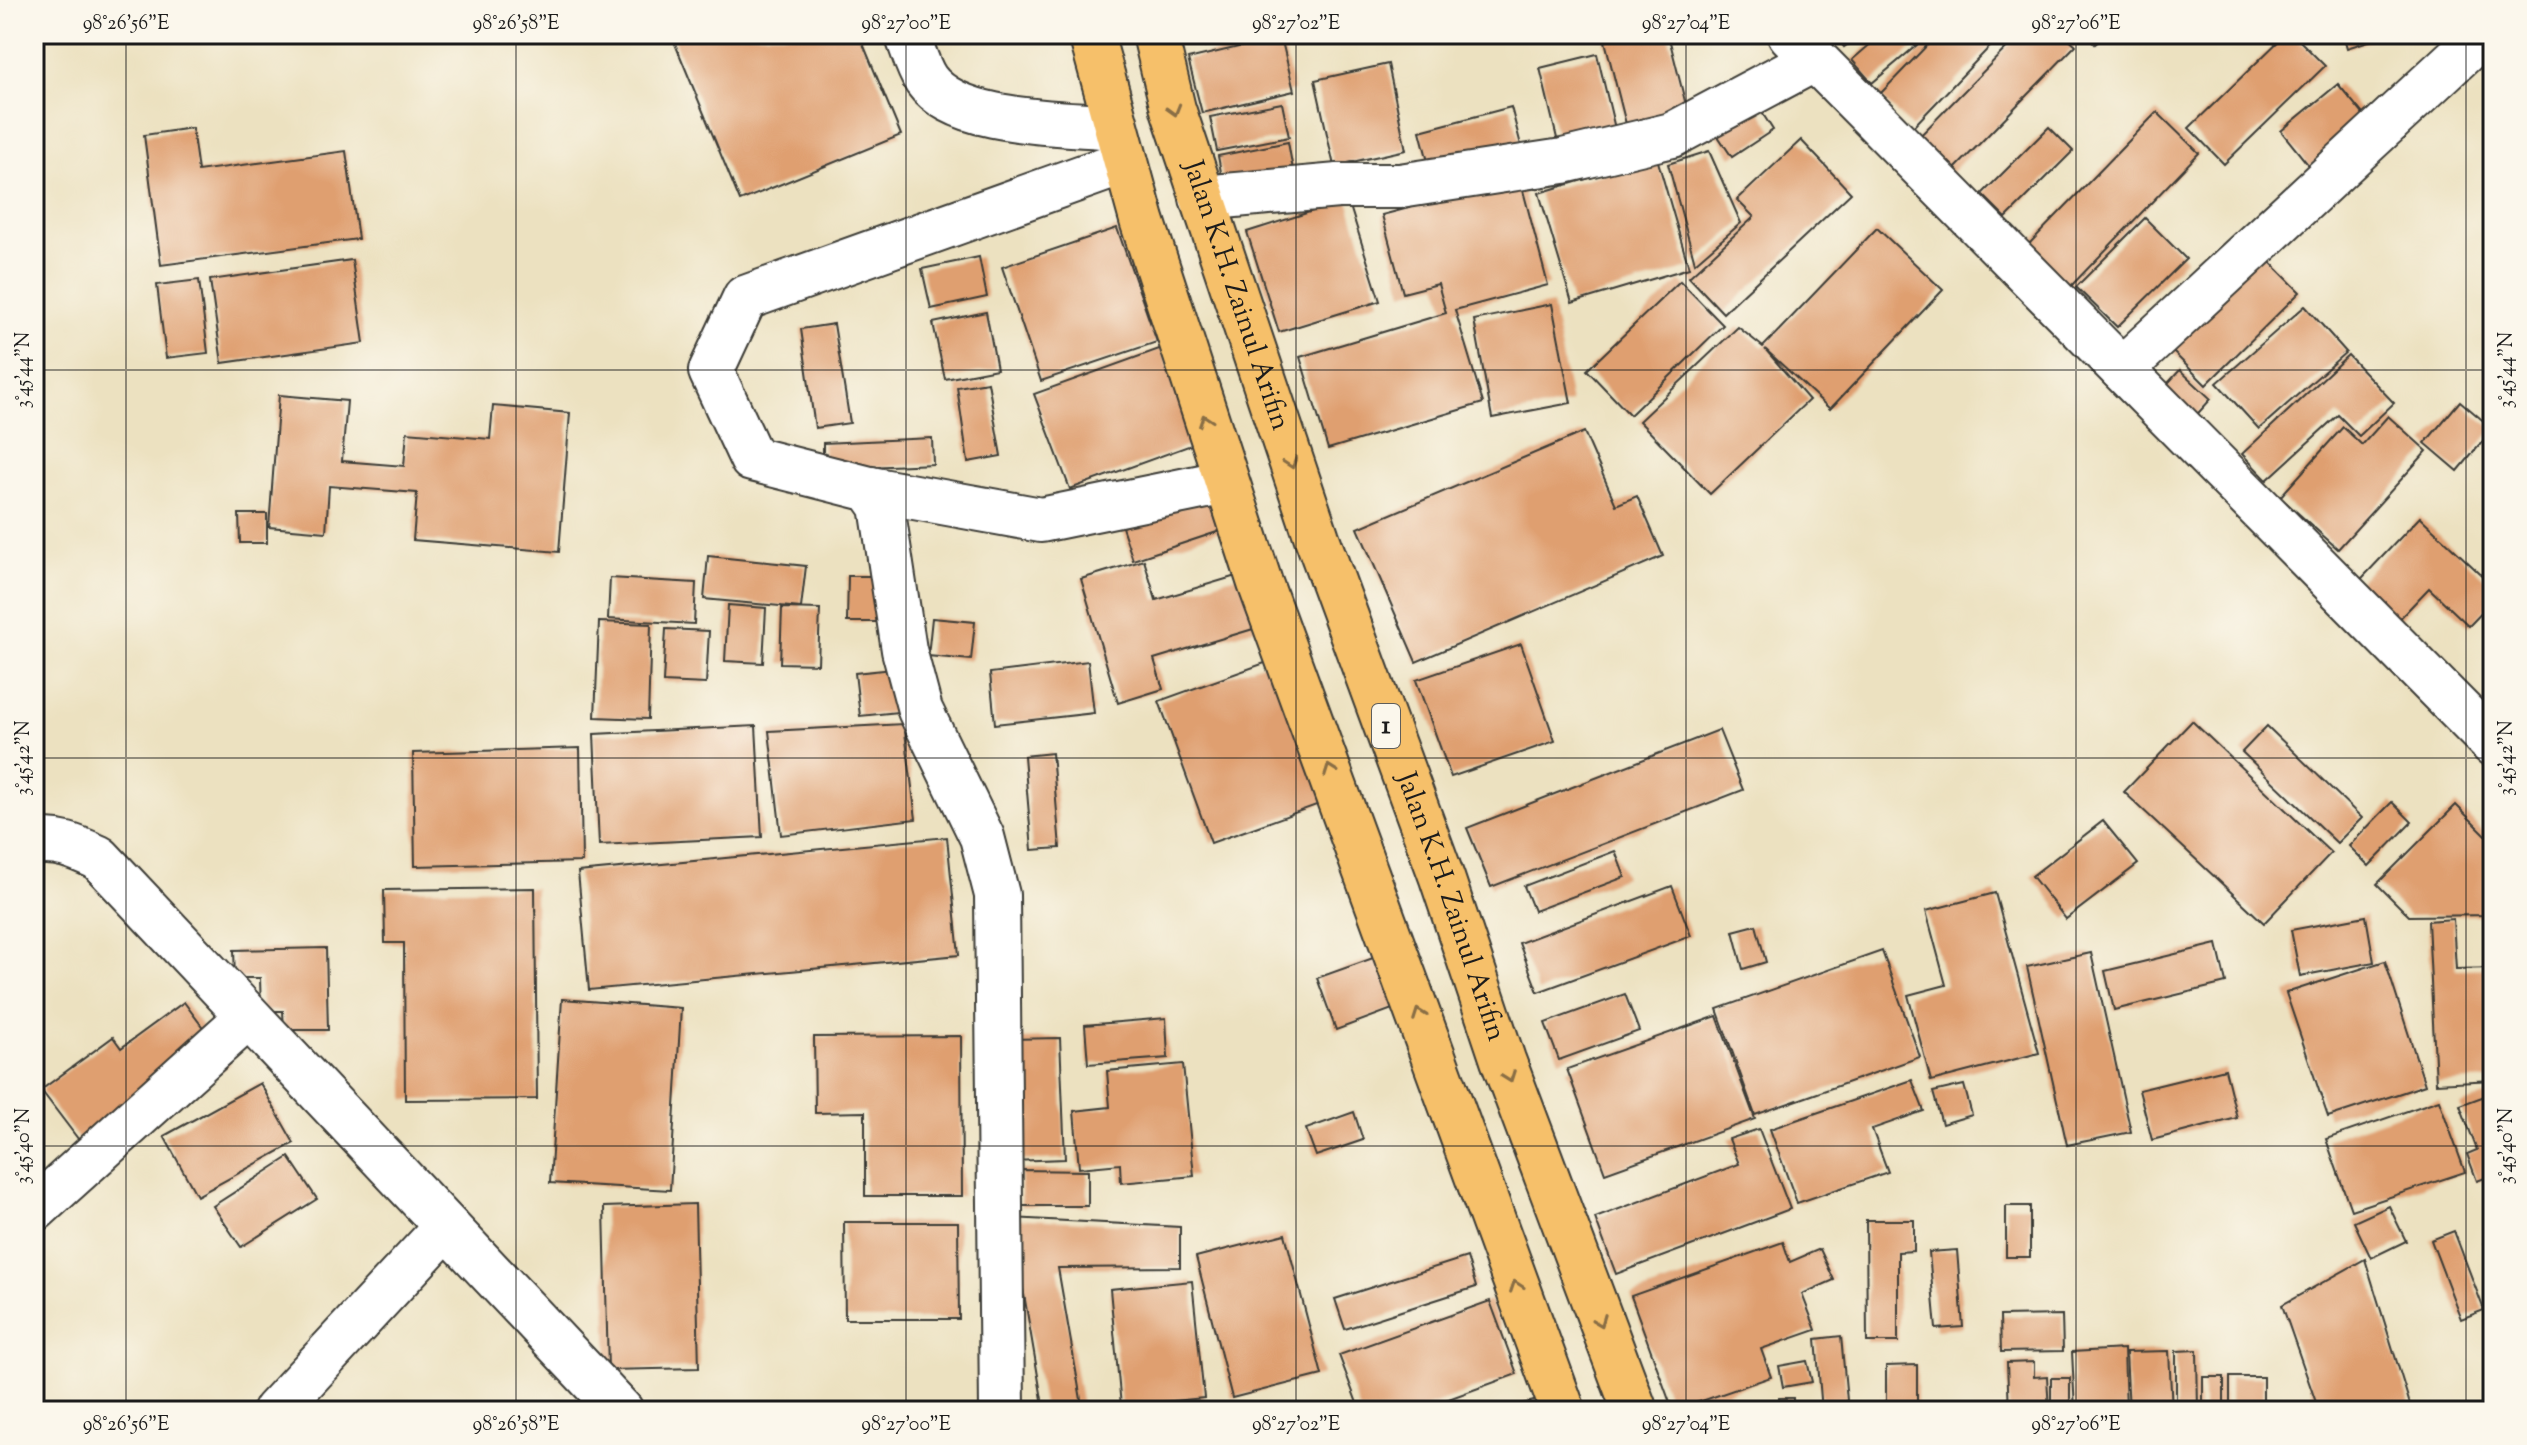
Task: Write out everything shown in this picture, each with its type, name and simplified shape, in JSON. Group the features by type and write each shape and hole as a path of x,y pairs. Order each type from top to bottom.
{"highway":[{"path":"1091,34 1119,144 1226,482 1563,1411"},
{"name":"Jalan K.H. Zainul Arifin","path":"1155,34 1173,109 1317,538 1442,878 1503,1060 1635,1411"},
{"path":"1142,220 1202,198"}],"street":[{"path":"907,34 928,82 943,96 966,107 1119,144"},
{"path":"2122,369 2483,34"},
{"path":"1202,198 1338,186 1400,186 1563,161 1672,135 1802,47 2493,744"},
{"path":"1119,144 745,298 711,371 752,459 870,489 1041,520 1226,482"},
{"path":"870,489 882,506 888,525 904,650 920,710 982,837 997,895 1002,1411"},
{"path":"34,843 53,841 69,844 99,858 621,1411"},
{"path":"34,1210 248,1017"},
{"path":"275,1411 446,1227"}],"building":[{"path":"671,34 859,34 901,135 740,201"},
{"path":"1199,34 1257,34 1257,35 1201,47"},
{"path":"1632,34 1668,34 1688,113 1627,128 1605,41"},
{"path":"1834,34 1862,34 1844,47"},
{"path":"1882,34 1930,34 1872,83 1852,60"},
{"path":"1938,34 2002,34 1912,128 1879,95"},
{"path":"2020,34 2064,34 2076,45 1947,177 1912,144"},
{"path":"2087,34 2107,34 2095,44"},
{"path":"2286,34 2293,34 2325,66 2224,164 2189,128"},
{"path":"2343,34 2387,34 2387,35 2347,48"},
{"path":"1281,37 1294,91 1202,113 1188,59"},
{"path":"1597,54 1617,137 1560,151 1540,68"},
{"path":"1388,64 1406,150 1334,166 1315,80"},
{"path":"2338,84 2368,120 2310,167 2281,131"},
{"path":"1754,100 1773,130 1732,157 1712,127"},
{"path":"1282,103 1289,137 1217,151 1210,117"},
{"path":"1511,107 1522,149 1431,173 1420,131"},
{"path":"2157,112 2199,153 2070,287 2027,246"},
{"path":"2049,127 2073,151 2006,218 1982,194"},
{"path":"192,128 198,171 346,151 358,239 161,265 144,135"},
{"path":"1801,140 1851,193 1723,313 1689,277 1754,217 1737,200"},
{"path":"1288,142 1293,170 1223,183 1218,156"},
{"path":"1709,151 1741,223 1695,263 1668,164"},
{"path":"1657,158 1689,268 1572,303 1539,193"},
{"path":"1520,179 1548,285 1455,310 1483,403 1328,449 1300,357 1446,313 1438,284 1403,293 1382,215"},
{"path":"1348,200 1380,301 1279,332 1247,232"},
{"path":"2145,218 2186,259 2117,327 2076,287"},
{"path":"1117,228 1157,342 1041,381 1002,267"},
{"path":"1877,228 1943,290 1830,409 1765,349 1809,400 1710,494 1639,421 1738,327 1763,347"},
{"path":"2258,250 2300,292 2206,385 2164,343"},
{"path":"979,257 987,297 931,309 922,269"},
{"path":"352,260 364,343 222,363 210,280"},
{"path":"199,280 208,353 166,358 157,285"},
{"path":"1680,281 1723,325 1630,415 1587,370"},
{"path":"1552,304 1571,403 1492,418 1474,320"},
{"path":"2305,306 2346,352 2259,429 2217,383"},
{"path":"986,312 997,369 945,379 933,323"},
{"path":"834,324 850,423 815,428 801,329"},
{"path":"1162,348 1197,443 1070,489 1034,394"},
{"path":"2348,355 2394,403 2359,436 2338,415 2267,480 2242,454"},
{"path":"2180,370 2211,399 2190,422 2159,393"},
{"path":"988,382 1001,456 968,462 957,387"},
{"path":"279,395 347,401 342,461 404,466 407,432 490,439 493,406 570,413 559,552 413,540 417,493 329,486 326,532 269,527"},
{"path":"2460,401 2493,429 2458,471 2425,443"},
{"path":"2388,416 2427,451 2338,549 2280,497 2343,427 2362,445"},
{"path":"1584,432 1616,505 1637,496 1663,556 1416,662 1358,528"},
{"path":"932,438 933,464 823,469 823,443"},
{"path":"1215,496 1226,529 1133,560 1122,527"},
{"path":"239,514 267,514 267,543 240,543"},
{"path":"2420,517 2493,586 2493,601 2469,626 2429,588 2386,633 2346,595"},
{"path":"708,556 806,566 801,608 704,599"},
{"path":"1144,560 1156,600 1246,573 1263,626 1154,659 1163,689 1118,703 1081,579"},
{"path":"848,576 879,576 879,622 847,622"},
{"path":"610,578 696,583 694,624 608,619"},
{"path":"728,605 766,608 763,663 725,661"},
{"path":"782,608 820,609 818,664 780,663"},
{"path":"932,618 975,622 971,660 928,656"},
{"path":"599,622 651,624 648,719 595,717"},
{"path":"666,629 709,631 706,684 663,682"},
{"path":"1521,644 1555,741 1451,777 1416,680"},
{"path":"1273,660 1325,802 1211,843 1159,701"},
{"path":"1088,661 1094,713 995,724 990,673"},
{"path":"893,669 898,712 860,716 855,673"},
{"path":"2192,721 2331,853 2264,923 2124,792"},
{"path":"904,724 916,819 781,835 769,731"},
{"path":"756,726 762,837 599,845 594,734"},
{"path":"2267,726 2362,818 2337,843 2242,752"},
{"path":"1719,730 1743,790 1491,887 1467,828"},
{"path":"580,748 582,862 415,866 413,753"},
{"path":"1052,753 1060,848 1032,850 1024,756"},
{"path":"2392,802 2412,822 2369,866 2349,846"},
{"path":"2456,805 2493,842 2493,915 2409,916 2377,884"},
{"path":"2103,821 2138,864 2066,919 2032,876"},
{"path":"947,837 959,955 589,990 578,872"},
{"path":"1615,851 1625,877 1534,911 1524,886"},
{"path":"1672,886 1691,936 1538,992 1519,943"},
{"path":"535,888 537,1099 405,1100 404,943 385,943 384,890"},
{"path":"1995,893 2039,1053 1931,1081 1908,995 1946,985 1926,911"},
{"path":"2366,916 2374,962 2300,976 2291,930"},
{"path":"2453,919 2456,969 2493,968 2493,1080 2436,1083 2428,921"},
{"path":"1756,925 1766,962 1743,969 1733,931"},
{"path":"2217,944 2226,983 2114,1010 2105,971"},
{"path":"326,948 328,1030 284,1030 283,1011 261,1011 260,978 235,978 234,950"},
{"path":"1882,951 1920,1057 1755,1115 1717,1009"},
{"path":"1387,953 1406,1004 1336,1030 1317,978"},
{"path":"2091,953 2131,1132 2067,1145 2027,967"},
{"path":"2385,961 2425,1085 2328,1117 2286,993"},
{"path":"1625,994 1639,1031 1559,1060 1545,1023"},
{"path":"562,999 681,1008 670,1190 550,1183"},
{"path":"184,1002 230,1064 164,1113 88,1152 41,1090 113,1037 121,1048"},
{"path":"1717,1016 1755,1119 1605,1173 1567,1069"},
{"path":"1166,1018 1168,1058 1088,1064 1085,1025"},
{"path":"961,1036 962,1196 865,1196 865,1112 815,1113 814,1037"},
{"path":"1060,1038 1065,1159 1012,1161 1008,1039"},
{"path":"1183,1064 1194,1176 1121,1183 1120,1164 1079,1168 1074,1111 1110,1107 1107,1071"},
{"path":"2225,1069 2237,1118 2152,1140 2139,1090"},
{"path":"1912,1080 1924,1111 1872,1129 1888,1172 1797,1203 1770,1129"},
{"path":"260,1083 294,1143 197,1196 164,1136"},
{"path":"1964,1085 1972,1115 1942,1124 1933,1092"},
{"path":"2493,1093 2493,1175 2477,1181 2467,1154 2477,1150 2460,1105"},
{"path":"2439,1100 2465,1172 2351,1210 2326,1139"},
{"path":"1354,1112 1363,1140 1316,1156 1306,1129"},
{"path":"1759,1129 1790,1209 1616,1274 1595,1218 1739,1164 1729,1139"},
{"path":"289,1157 317,1199 241,1247 213,1206"},
{"path":"1021,1170 1088,1171 1088,1206 1021,1206"},
{"path":"695,1204 699,1368 608,1370 604,1207"},
{"path":"2006,1206 2030,1206 2030,1257 2006,1257"},
{"path":"2389,1206 2406,1241 2371,1258 2354,1222"},
{"path":"1011,1218 1180,1227 1180,1267 1058,1268 1083,1411 1044,1411"},
{"path":"1866,1220 1914,1220 1914,1251 1898,1252 1898,1342 1867,1342"},
{"path":"844,1222 958,1222 959,1319 845,1319"},
{"path":"2454,1231 2484,1310 2461,1319 2431,1240"},
{"path":"1285,1234 1322,1375 1232,1398 1196,1257"},
{"path":"2493,1239 2493,1265 2484,1243"},
{"path":"1783,1242 1790,1262 1820,1249 1834,1280 1802,1294 1816,1330 1761,1349 1771,1377 1673,1411 1631,1296"},
{"path":"1957,1250 1963,1327 1936,1329 1929,1252"},
{"path":"1467,1257 1476,1287 1345,1329 1335,1299"},
{"path":"2365,1259 2412,1411 2319,1411 2282,1305"},
{"path":"1192,1281 1204,1398 1121,1406 1110,1289"},
{"path":"1490,1301 1517,1374 1416,1411 1360,1411 1339,1355"},
{"path":"2062,1315 2063,1351 2001,1352 2000,1316"},
{"path":"1841,1336 1848,1411 1822,1411 1816,1339"},
{"path":"2124,1349 2126,1411 2075,1411 2072,1352"},
{"path":"2197,1350 2198,1411 2176,1411 2176,1351"},
{"path":"2169,1351 2172,1411 2129,1411 2126,1352"},
{"path":"1807,1361 1812,1382 1783,1387 1779,1366"},
{"path":"2034,1362 2034,1377 2047,1376 2049,1411 2009,1411 2007,1363"},
{"path":"1917,1365 1917,1411 1886,1411 1886,1366"},
{"path":"2203,1377 2224,1377 2224,1411 2203,1411"},
{"path":"2230,1377 2263,1377 2263,1411 2230,1411"},
{"path":"2051,1378 2070,1378 2070,1411 2051,1411"},
{"path":"1779,1398 1793,1398 1793,1411 1779,1411"},
{"path":"1534,1401 1539,1411 1500,1411 1500,1410"}]}
